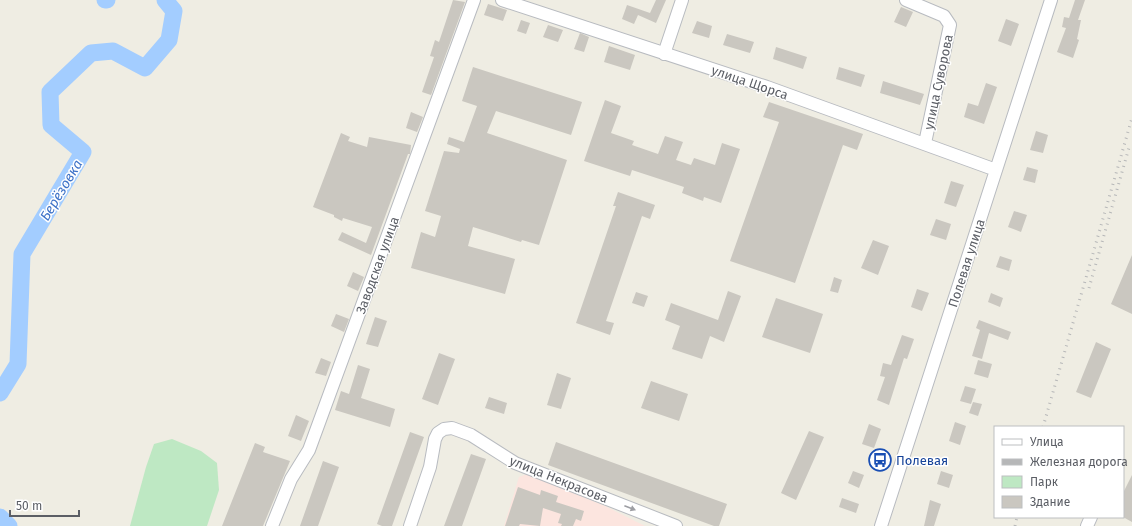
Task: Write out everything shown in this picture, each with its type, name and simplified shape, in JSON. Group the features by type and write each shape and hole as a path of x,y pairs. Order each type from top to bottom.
{"street":[{"name":"Заводская улица","path":"272,526 291,478 308,450 474,0"},
{"name":"улица Щорса","path":"502,0 767,87 996,170"},
{"path":"664,54 682,0"},
{"name":"улица Суворова","path":"906,0 944,16 950,25 925,143"},
{"name":"Полевая улица","path":"881,526 1051,0"},
{"name":"улица Некрасова","path":"410,526 430,467 435,439 438,433 444,429 452,428 471,435 515,463 676,526"}],"shaded area":[{"path":"527,474 605,506 645,526 504,526 519,477"}],"green space":[{"path":"172,439 201,451 217,463 219,490 207,526 130,526 146,467 154,444"}],"building":[{"path":"453,0 465,2 431,95 422,92 434,57 430,56 435,40 439,42"},
{"path":"656,0 666,0 656,23 638,15 634,24 622,19 627,5 650,13"},
{"path":"1075,0 1085,0 1078,20 1081,20 1077,39 1079,40 1073,58 1057,52 1066,28 1062,27 1064,17 1069,18"},
{"path":"488,4 507,10 503,21 484,15"},
{"path":"901,7 913,12 906,27 894,22"},
{"path":"1006,19 1019,24 1011,46 998,41"},
{"path":"521,20 530,23 526,34 517,31"},
{"path":"697,21 712,26 709,38 692,33"},
{"path":"548,25 563,30 558,42 543,37"},
{"path":"580,33 589,37 584,52 574,49"},
{"path":"727,34 754,42 750,53 723,45"},
{"path":"609,46 635,55 630,70 604,62"},
{"path":"776,47 807,57 803,69 773,59"},
{"path":"473,67 582,102 571,135 496,111 487,133 567,160 539,245 522,240 521,242 473,227 468,246 515,259 505,294 411,268 421,232 435,237 441,216 425,211 444,151 459,153 460,149 447,144 449,137 464,142 477,106 462,101"},
{"path":"839,67 865,75 861,87 836,79"},
{"path":"883,81 924,94 920,105 880,93"},
{"path":"986,83 997,87 984,124 964,117 968,103 978,106"},
{"path":"605,100 621,106 611,133 634,141 632,145 658,154 665,136 683,142 676,160 691,165 694,158 715,165 722,143 740,149 721,203 704,197 703,201 682,193 684,187 632,170 630,176 584,161"},
{"path":"769,102 863,134 857,150 843,145 795,283 730,261 779,122 763,117"},
{"path":"411,112 423,117 417,132 406,128"},
{"path":"1036,131 1048,135 1043,153 1030,150"},
{"path":"341,133 350,137 348,141 367,147 369,137 411,145 410,154 408,154 371,255 338,240 342,232 366,243 372,227 343,218 342,221 334,217 334,215 313,207"},
{"path":"1027,167 1038,170 1035,183 1023,180"},
{"path":"951,181 964,185 956,207 944,203"},
{"path":"618,192 655,205 650,219 642,216 606,321 614,323 610,335 576,323 616,206 613,206"},
{"path":"1014,211 1027,215 1021,232 1008,227"},
{"path":"936,219 951,224 946,240 930,235"},
{"path":"873,240 889,246 878,275 861,268"},
{"path":"1132,255 1132,314 1111,304"},
{"path":"1000,256 1012,260 1009,271 996,267"},
{"path":"353,272 364,277 358,291 347,286"},
{"path":"834,277 842,280 838,293 830,291"},
{"path":"917,289 929,293 922,311 911,307"},
{"path":"728,291 741,296 724,342 710,336 702,359 672,349 680,326 665,320 671,303 718,320"},
{"path":"636,292 648,296 644,307 632,303"},
{"path":"991,293 1003,298 1000,307 988,302"},
{"path":"776,298 823,314 810,353 762,337"},
{"path":"336,314 349,319 344,332 331,326"},
{"path":"375,317 387,321 378,347 366,344"},
{"path":"979,320 1011,332 1008,340 989,333 982,359 972,356 980,330 976,328"},
{"path":"902,335 914,339 907,359 904,358 889,405 877,400 885,377 880,376 883,363 891,365"},
{"path":"1096,342 1111,349 1091,398 1076,392"},
{"path":"439,353 455,359 438,405 422,399"},
{"path":"321,358 331,362 326,376 315,373"},
{"path":"978,360 992,364 988,378 974,374"},
{"path":"358,365 370,369 361,398 395,409 390,427 335,410 341,391 349,394"},
{"path":"557,373 571,378 561,409 547,405"},
{"path":"651,381 688,394 679,421 641,408"},
{"path":"965,386 976,389 971,404 960,401"},
{"path":"489,397 507,403 504,414 485,408"},
{"path":"973,402 982,404 978,416 969,413"},
{"path":"296,415 309,421 301,441 288,436"},
{"path":"955,422 966,426 960,445 949,441"},
{"path":"869,424 881,429 874,448 862,444"},
{"path":"809,431 824,437 796,500 781,493"},
{"path":"410,432 424,437 392,526 382,526 377,524"},
{"path":"556,442 727,504 719,526 714,526 548,465"},
{"path":"255,443 265,447 263,452 290,461 263,526 222,526"},
{"path":"471,454 486,459 462,526 444,526"},
{"path":"323,461 339,467 318,526 300,526"},
{"path":"853,471 864,475 859,488 848,483"},
{"path":"941,471 953,475 949,488 937,484"},
{"path":"1132,475 1132,522 1124,518 1124,491"},
{"path":"518,487 540,495 541,490 558,496 556,502 584,511 581,521 576,519 573,526 561,526 562,524 558,523 561,514 543,508 540,526 520,524 519,526 505,526"},
{"path":"842,498 859,504 856,513 839,507"},
{"path":"930,500 941,504 934,526 924,526"}],"waterway":[{"name":"Берёзовка","path":"0,393 18,364 22,254 83,152 51,125 50,92 91,53 113,51 145,68 169,40 174,11 165,0"},
{"name":"Берёзовка","path":"0,517 9,526"}],"railway":[{"path":"1043,426 1132,118"},
{"path":"1089,288 1130,144"},
{"path":"1015,526 1017,518"}],"place":[{"name":"Полевая","path":"880,460"}]}
